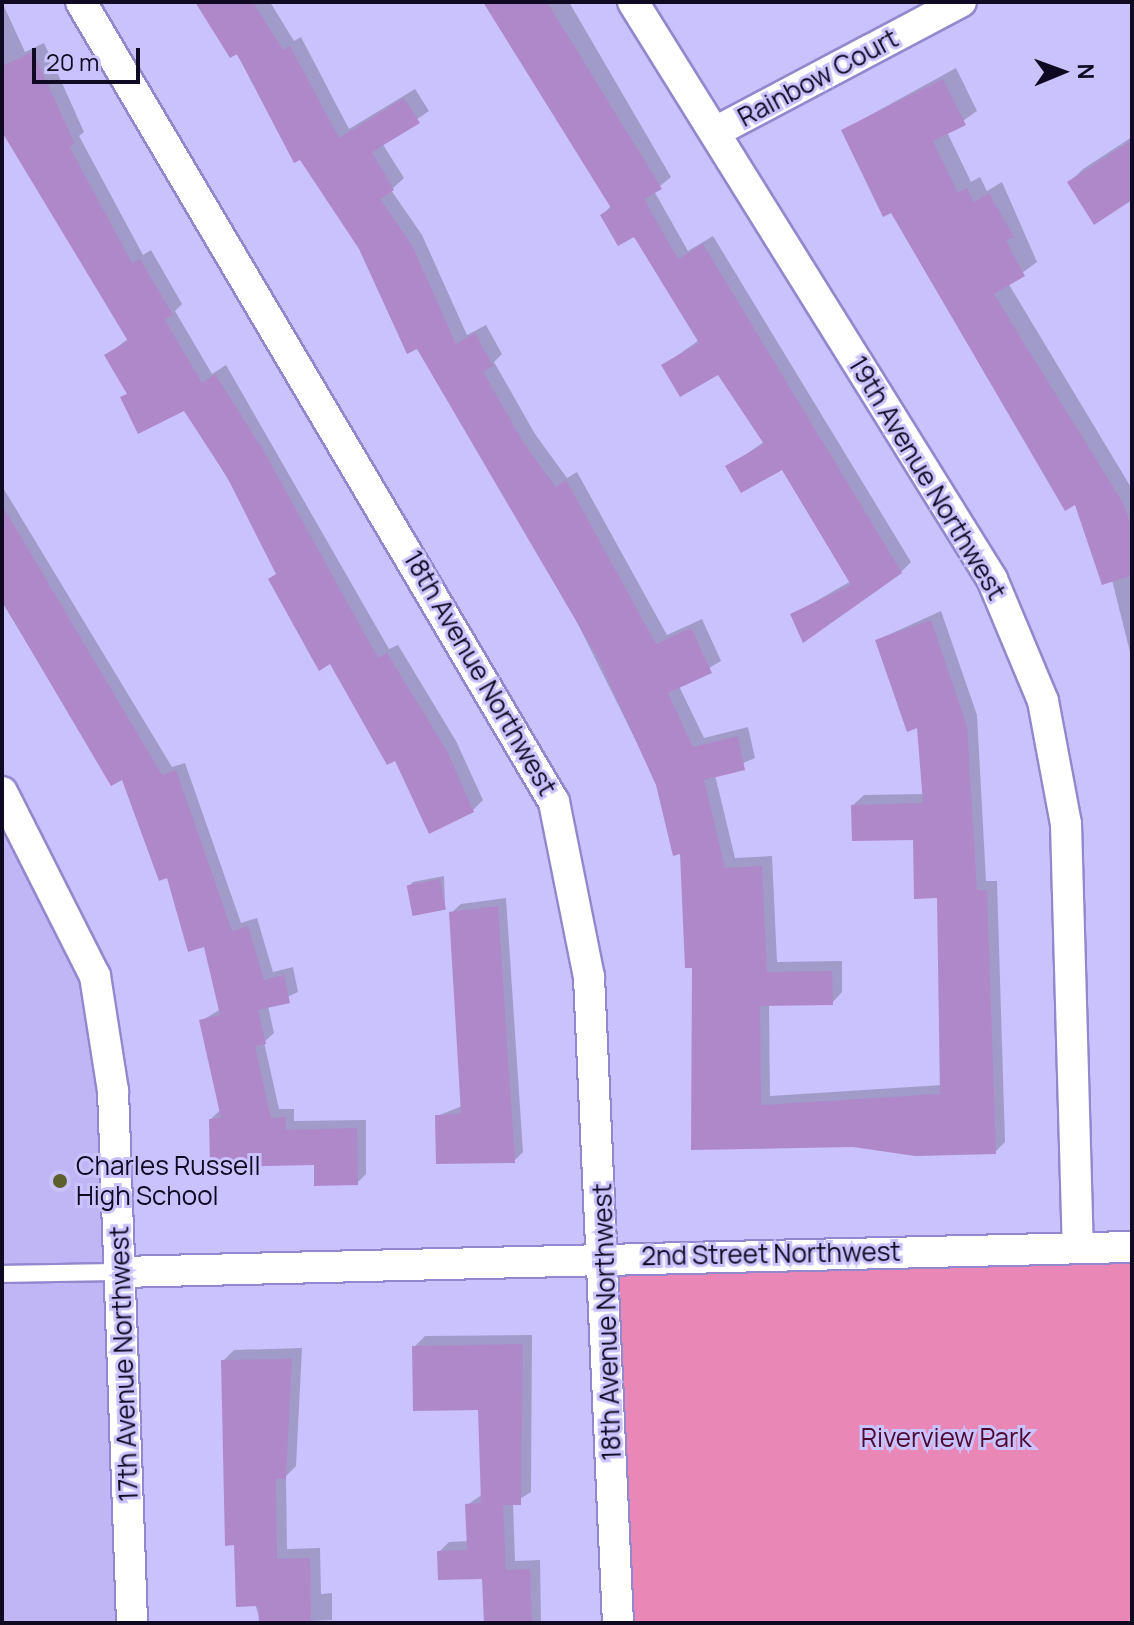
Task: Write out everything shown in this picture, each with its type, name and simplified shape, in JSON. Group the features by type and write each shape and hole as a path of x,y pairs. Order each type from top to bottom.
{"street":[{"name":"18th Avenue Northwest","path":"81,2 554,802 589,977 605,1258 618,1623"},
{"name":"19th Avenue Northwest","path":"633,2 717,131 992,579 1043,701 1066,824 1078,1247"},
{"name":"Rainbow Court","path":"717,131 961,2"},
{"name":"17th Avenue Northwest","path":"2,792 95,976 113,1091 132,1623"},
{"name":"2nd Street Northwest","path":"121,1272 1132,1247"}],"lane":[{"path":"2,1274 121,1272"}],"shaded area":[{"name":"Charles Russell High School","path":"2,793 95,976 132,1623 2,1623"}],"green space":[{"name":"Riverview Park","path":"605,1251 1132,1251 1132,1623 605,1623"}],"building":[{"path":"195,2 253,2 283,50 290,46 339,138 404,98 420,123 372,152 394,190 380,199 412,245 456,344 475,333 493,366 483,372 525,445 556,487 566,480 656,644 691,628 712,673 668,693 693,747 738,736 745,770 704,780 725,868 762,866 767,972 832,971 833,1005 760,1006 761,1105 940,1094 937,898 914,899 913,840 852,841 851,805 923,803 917,728 907,732 875,640 931,620 967,726 977,890 987,890 996,1154 915,1156 853,1147 691,1150 692,968 685,968 680,854 673,856 656,785 599,660 417,349 407,354 359,249 300,160 294,163 237,54 230,58"},
{"path":"483,2 547,2 662,189 644,199 678,259 703,244 902,573 803,643 790,614 851,585 782,470 741,493 725,466 764,444 718,375 680,397 661,365 699,343 634,237 618,246 600,215 611,208"},
{"path":"33,52 75,144 69,146 132,263 140,259 173,315 165,320 202,383 215,374 262,448 378,658 387,653 447,751 474,812 429,834 395,761 387,765 330,664 319,671 268,579 276,574 227,477 184,411 138,434 120,397 127,394 104,355 128,341 2,132 2,66"},
{"path":"943,79 966,125 933,141 958,193 967,188 974,202 989,193 1014,237 1006,241 1025,276 994,294 1123,503 1132,528 1132,575 1102,585 1075,505 1065,511 891,213 883,217 841,130"},
{"path":"1132,140 1132,200 1094,225 1067,182"},
{"path":"2,505 162,775 176,770 232,931 248,926 264,980 284,975 290,1003 258,1010 266,1044 255,1046 271,1118 286,1117 286,1130 357,1128 358,1185 314,1186 314,1165 210,1167 209,1119 221,1118 199,1020 220,1015 204,947 188,952 167,878 159,881 122,780 111,786 2,601"},
{"path":"440,879 446,909 413,916 407,885"},
{"path":"498,906 515,1163 436,1164 435,1115 461,1114 449,912"},
{"path":"523,1344 521,1505 503,1505 506,1570 530,1569 532,1623 484,1623 482,1579 438,1580 437,1551 467,1550 465,1504 481,1503 478,1410 413,1411 412,1346"},
{"path":"292,1359 286,1479 276,1479 277,1559 310,1558 311,1623 259,1623 258,1606 236,1607 234,1545 225,1546 221,1360"}],"place":[{"name":"Charles Russell High School","path":"60,1181"}]}
